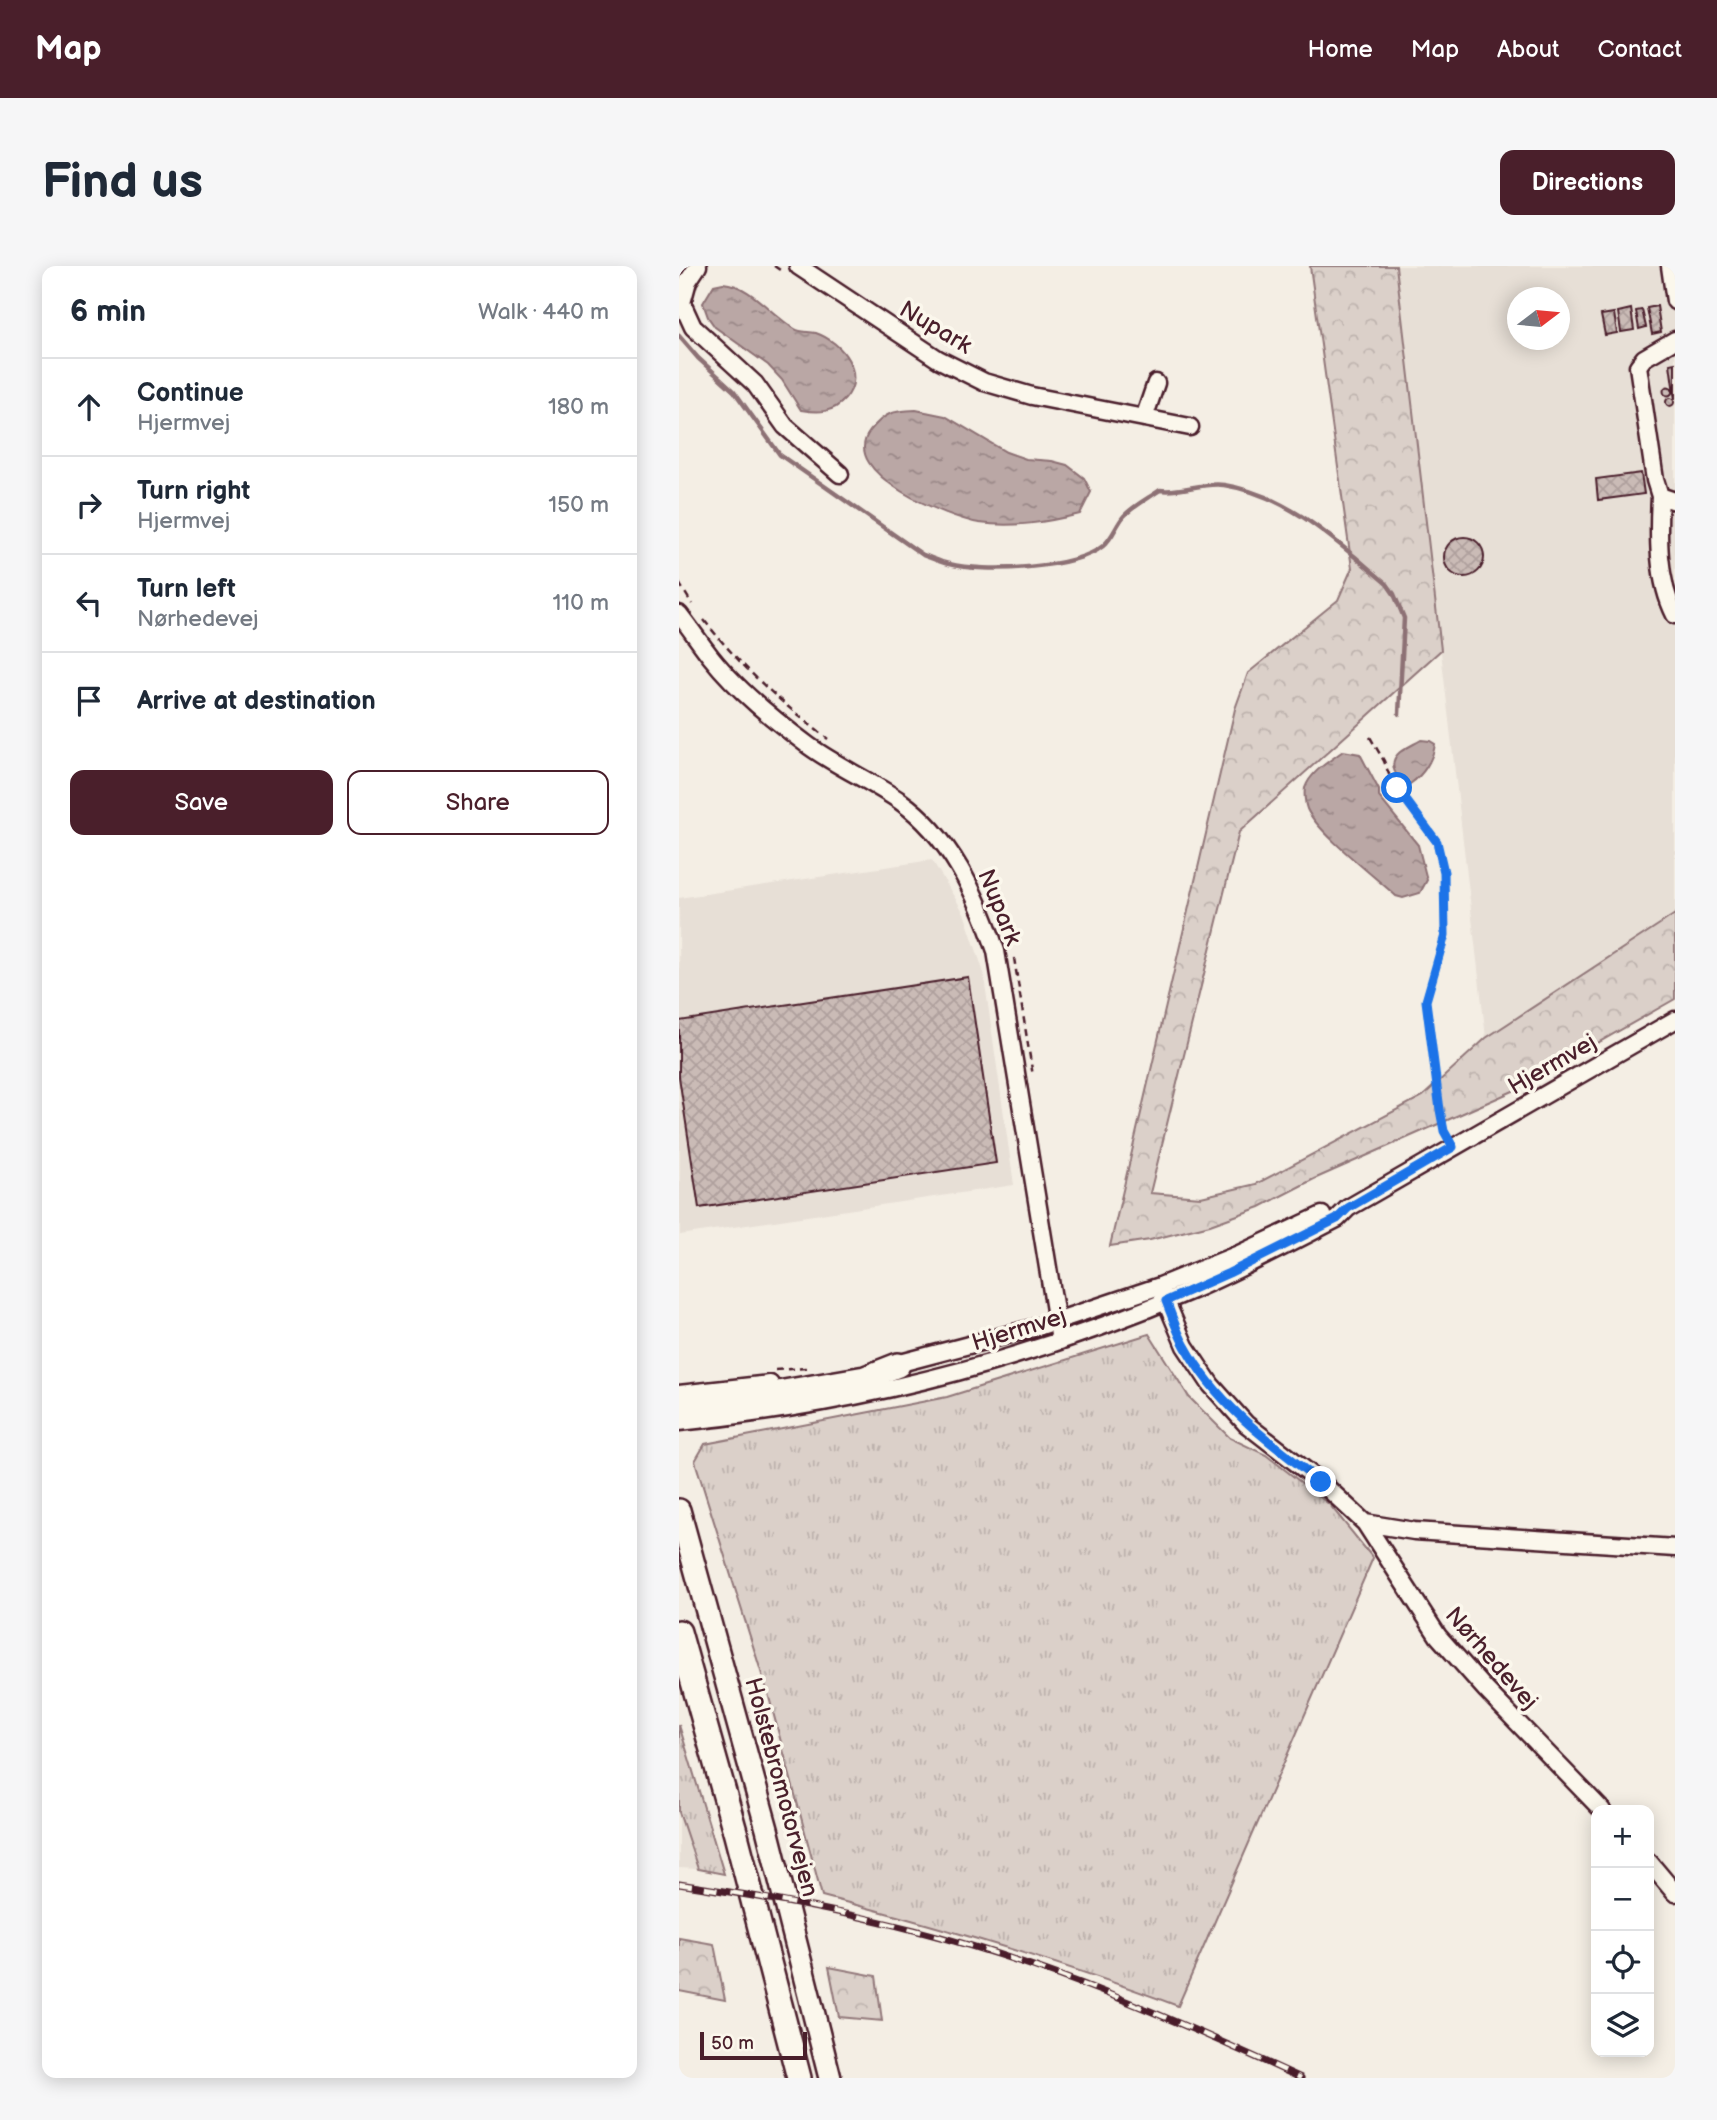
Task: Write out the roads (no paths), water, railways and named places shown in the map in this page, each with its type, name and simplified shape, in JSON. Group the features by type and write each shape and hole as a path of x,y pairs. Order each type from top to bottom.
{"highway":[{"path":"679,1410 866,1378 898,1365"},
{"path":"679,1632 736,1835 799,2078"}],"main road":[{"name":"Holstebromotorvejen","path":"679,1510 771,1842 830,2078"},
{"path":"679,1559 703,1634 729,1689"}],"street":[{"path":"698,266 688,281 682,303 693,327 755,384 785,426 840,474"},
{"name":"Nupark","path":"798,266 938,359 984,382 1032,396 1190,427"},
{"path":"1670,266 1675,301"},
{"path":"1675,340 1644,358 1638,366 1654,480 1667,499 1658,536 1668,601 1675,615"},
{"path":"1144,418 1156,383"},
{"name":"Nupark","path":"679,614 712,659 761,707 811,747 901,802 943,844 964,874 982,911 996,951 1060,1340"},
{"name":"Hjermvej","path":"679,1422 815,1404 938,1378 1060,1340 1163,1294 1285,1246 1337,1219 1348,1208 1675,1020"},
{"name":"Hjermvej","path":"679,1394 824,1379 898,1365 1163,1294"},
{"name":"Nørhedevej","path":"1163,1294 1185,1346 1211,1385 1246,1424 1321,1482 1365,1523 1438,1636 1597,1805"},
{"path":"1365,1523 1414,1531 1675,1548"},
{"path":"1654,1868 1675,1893"}],"water":[{"path":"723,283 743,289 795,329 816,333 835,344 849,360 852,370 851,389 845,399 836,407 825,411 801,410 782,380 768,365 715,327 708,317 703,303 714,285"},
{"path":"916,410 945,416 1006,452 1026,459 1067,465 1084,478 1091,492 1080,514 1030,523 979,523 945,513 901,491 882,478 869,463 864,447 870,431 885,416"},
{"path":"1421,740 1435,744 1434,750 1427,767 1410,784 1397,775 1394,761 1400,752"},
{"path":"1343,751 1360,754 1379,790 1379,797 1418,845 1427,880 1420,893 1403,898 1396,896 1334,842 1307,809 1305,788 1308,782 1321,767"}],"waterway":[{"path":"679,336 698,358 734,391 780,455 923,555 946,563 983,568 1028,567 1072,560 1090,554 1106,543 1128,512 1160,490 1224,485 1248,490 1291,510 1331,537 1387,584 1394,594 1404,618 1399,714"}],"railway":[{"path":"679,1884 885,1923 1013,1959 1111,1995 1301,2078"}]}
